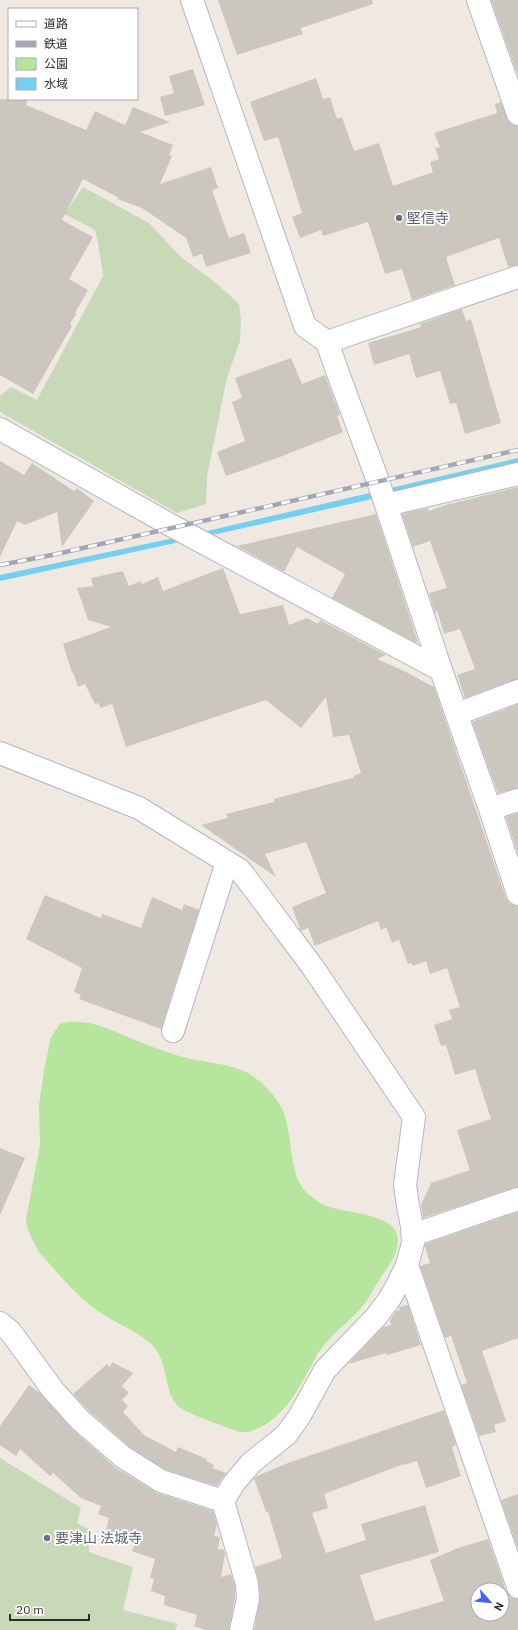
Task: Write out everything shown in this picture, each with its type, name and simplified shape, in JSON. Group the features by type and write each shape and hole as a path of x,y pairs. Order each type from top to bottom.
{"street":[{"path":"192,0 305,326 327,342 393,504 441,670 518,894"},
{"path":"478,0 518,114"},
{"path":"327,342 518,277"},
{"path":"0,429 192,537 441,670"},
{"path":"393,504 518,474"},
{"path":"393,504 414,542"},
{"path":"457,714 518,691"},
{"path":"0,753 139,808 240,870 312,966 414,1117 405,1185 413,1235 413,1243 407,1265 389,1300 375,1318 325,1370 293,1426 286,1435 251,1463 234,1483 223,1501 247,1584 248,1599 240,1630"},
{"path":"490,809 518,800"},
{"path":"173,1031 227,862"},
{"path":"413,1235 518,1200"},
{"path":"407,1265 518,1587"},
{"path":"0,1323 10,1331 53,1390 80,1420 123,1457 161,1481 223,1501"}],"green space":[{"path":"83,187 149,223 181,257 216,283 239,304 241,320 240,341 227,377 207,476 206,504 177,513 0,412 0,396 11,387 37,400 103,276 95,230 64,214"},
{"path":"67,1022 96,1025 169,1053 234,1067 253,1076 270,1091 280,1105 287,1126 296,1174 300,1184 306,1192 316,1200 329,1207 366,1215 385,1222 392,1226 396,1232 398,1239 396,1252 367,1301 321,1349 300,1386 278,1415 257,1429 250,1432 237,1431 180,1408 176,1404 169,1389 161,1357 150,1343 131,1330 104,1315 82,1298 40,1253 31,1237 26,1220 40,1145 39,1105 44,1070 51,1037 60,1024"},
{"name":"要津山 法城寺","path":"0,1458 81,1508 77,1523 88,1529 89,1552 133,1567 123,1610 178,1624 175,1630 0,1630"}],"water":[{"path":"518,458 518,466 0,581 0,575 216,529"}],"building":[{"path":"218,0 372,0 373,4 301,28 303,34 237,55"},
{"path":"491,0 518,0 518,73 517,73"},
{"path":"193,69 205,105 165,116 160,97 174,93 169,76"},
{"path":"316,78 323,99 330,97 337,119 342,117 354,151 379,143 393,186 433,172 430,162 439,159 435,148 440,147 434,133 497,113 495,104 501,102 510,123 518,126 518,265 508,267 499,238 446,257 455,285 412,300 402,269 385,274 368,222 323,236 321,230 300,238 292,217 302,213 278,137 264,141 250,102"},
{"path":"0,99 28,100 26,105 86,130 95,111 125,125 133,107 170,122 140,132 173,145 169,155 172,156 160,184 211,167 218,188 212,190 229,238 244,233 251,253 206,267 202,254 193,257 186,238 142,208 117,199 119,198 83,179 62,220 93,237 69,279 88,290 70,324 72,326 33,394 0,375"},
{"path":"462,309 466,321 471,319 501,423 465,434 456,403 450,404 440,371 416,378 409,354 374,365 368,343 421,327 420,324"},
{"path":"291,358 302,384 325,375 340,415 337,416 343,432 280,457 226,476 217,452 245,441 232,402 242,398 235,378"},
{"path":"0,461 24,475 32,463 74,491 77,488 94,501 62,547 57,512 25,525 17,521 0,557"},
{"path":"518,487 518,679 465,698 457,675 475,669 460,629 444,634 437,610 435,613 429,593 447,588 430,541 413,547 402,514 428,508 429,511 451,503"},
{"path":"376,514 418,642 416,643 332,598 345,574 297,547 284,572 237,546"},
{"path":"223,568 240,614 283,605 289,625 307,618 318,624 320,620 386,655 377,659 434,687 506,898 510,904 518,906 518,1187 423,1218 421,1205 431,1183 470,1170 457,1130 491,1119 475,1069 455,1075 446,1045 441,1046 434,1025 452,1019 449,1010 460,1007 447,968 430,974 426,961 413,966 411,963 408,964 399,940 392,943 386,927 381,930 378,921 315,946 308,928 301,931 292,907 326,893 306,842 265,854 276,877 201,825 228,818 226,814 274,802 274,799 354,778 353,776 361,773 349,735 333,737 326,697 301,728 266,700 126,747 112,704 101,708 98,703 95,704 85,684 78,687 63,644 111,627 88,620 77,588 93,586 91,578 123,571 129,586 141,581 142,584 158,577 163,591"},
{"path":"518,704 518,788 498,793 472,722"},
{"path":"518,813 518,854 506,817"},
{"path":"45,895 101,918 102,914 141,928 152,897 182,910 184,904 199,910 161,1029 79,999 81,995 74,992 82,968 26,939"},
{"path":"0,1148 25,1158 0,1215"},
{"path":"518,1212 518,1338 482,1351 506,1421 494,1425 496,1432 479,1436 461,1385 467,1383 451,1336 445,1338 420,1266 430,1263 425,1244"},
{"path":"408,1305 421,1345 348,1364 383,1327 391,1325 390,1320 396,1311 400,1310 399,1307"},
{"path":"112,1362 133,1373 122,1386 129,1393 122,1400 128,1406 123,1412 144,1435 176,1452 178,1447 207,1459 206,1461 214,1465 213,1468 226,1473 217,1486 166,1470 130,1447 89,1411 73,1394 107,1364 110,1367"},
{"path":"29,1385 39,1392 72,1429 116,1468 157,1493 213,1511 217,1525 214,1536 220,1537 218,1549 224,1550 225,1554 221,1577 231,1574 235,1586 235,1598 229,1630 206,1630 194,1626 197,1615 164,1605 165,1596 151,1591 154,1579 150,1578 155,1559 132,1551 136,1541 106,1530 109,1518 98,1514 101,1506 81,1498 53,1473 50,1476 20,1449 16,1456 0,1445 0,1426"},
{"path":"444,1410 456,1445 452,1447 461,1476 426,1488 417,1461 404,1464 324,1494 328,1508 312,1513 326,1553 366,1540 361,1524 425,1505 439,1552 360,1575 375,1621 444,1601 430,1560 458,1548 488,1539 503,1582 470,1582 470,1622 510,1622 510,1597 518,1599 518,1630 254,1630 260,1598 259,1583 255,1567 282,1558 268,1512 266,1512 254,1478 288,1463"},
{"path":"518,1494 518,1549 501,1500"}],"railway":[{"path":"0,565 52,555 518,450"}],"place":[{"name":"堅信寺","path":"399,218"},
{"name":"要津山 法城寺","path":"47,1538"}]}
